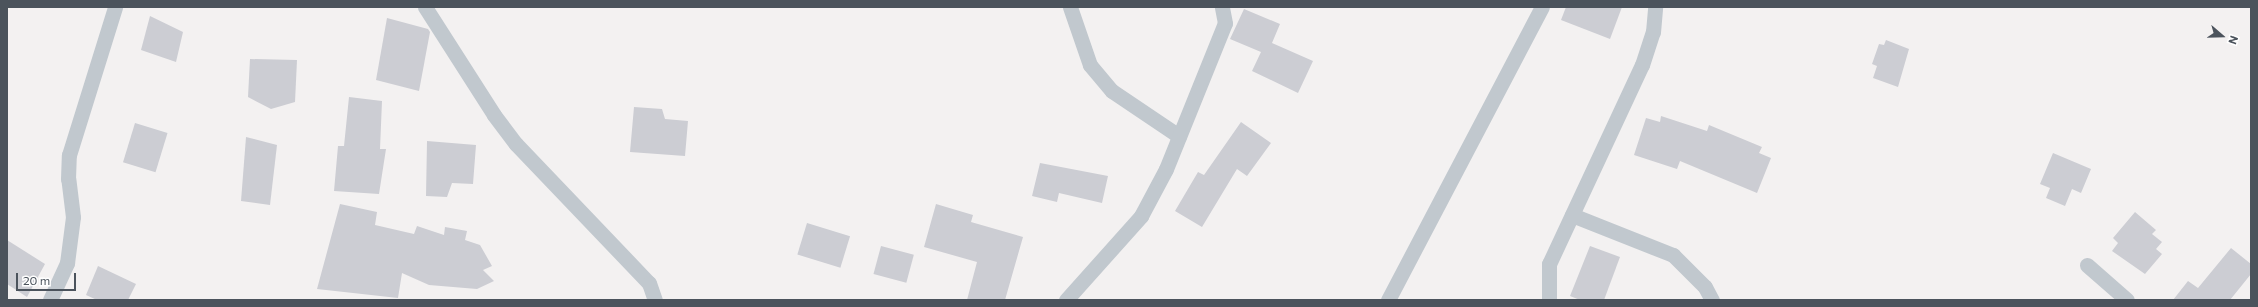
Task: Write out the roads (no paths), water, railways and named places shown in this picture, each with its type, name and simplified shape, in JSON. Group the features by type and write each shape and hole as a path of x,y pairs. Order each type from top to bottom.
{"street":[{"path":"50,300 67,263 73,217 68,179 69,155 116,7"},
{"path":"424,7 494,115 519,148 649,283 655,300"},
{"path":"1070,7 1090,65 1112,91 1179,136"},
{"path":"1066,300 1141,216 1179,136 1225,23 1222,7"},
{"path":"1388,300 1542,7"},
{"path":"1549,300 1549,264 1642,65 1652,32 1655,7"},
{"path":"1572,215 1673,255 1705,287 1712,300"},
{"path":"2087,265 2127,300"}]}
